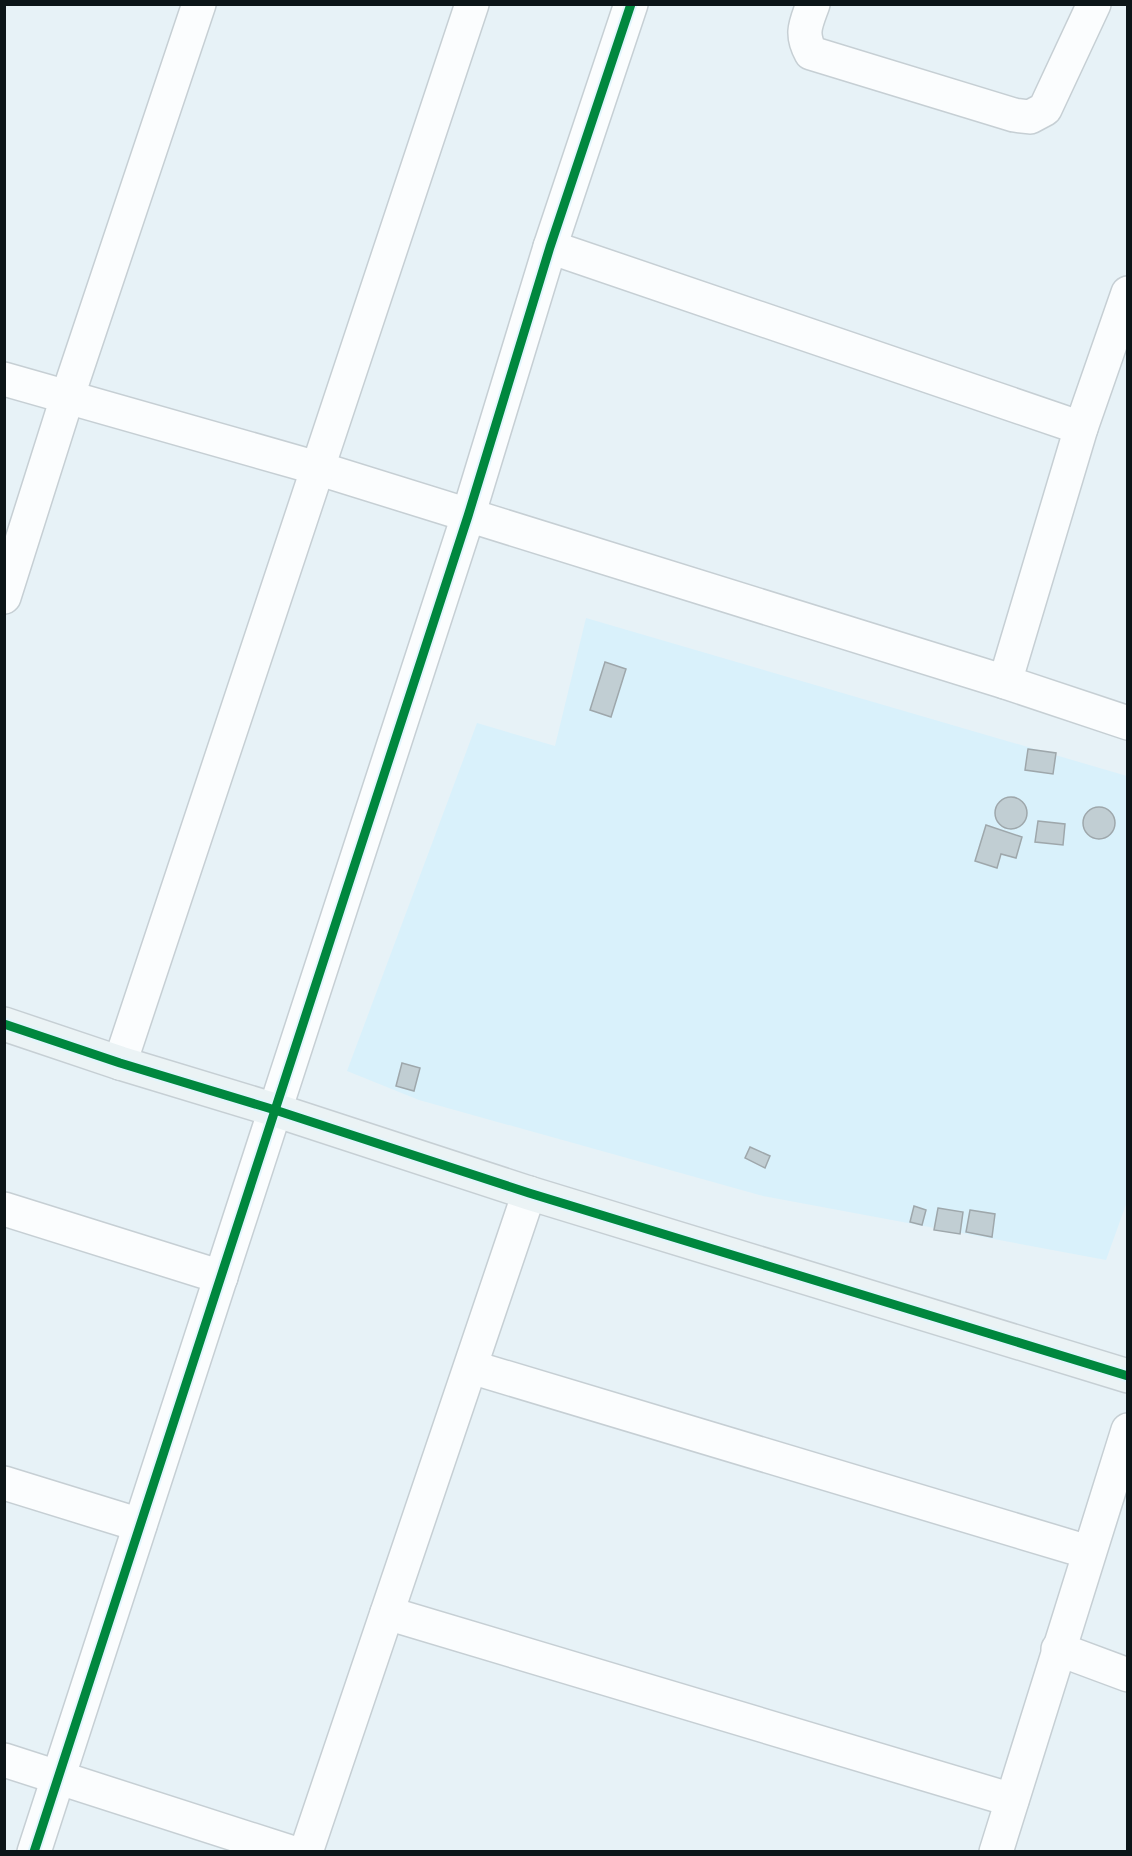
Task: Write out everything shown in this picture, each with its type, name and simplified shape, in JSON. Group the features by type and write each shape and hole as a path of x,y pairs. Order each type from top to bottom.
{"street":[{"path":"4,597 67,398 200,4"},
{"path":"120,1063 472,4"},
{"path":"34,1851 468,516 550,247 631,4"},
{"path":"813,4 804,30 805,42 811,53 1014,115 1030,117 1044,110 1094,4"},
{"path":"550,247 1081,428"},
{"path":"1005,682 1081,428 1128,293"},
{"path":"4,379 317,468 1005,682 1128,723"},
{"path":"4,1024 530,1193 1128,1376"},
{"path":"306,1851 530,1193"},
{"path":"4,1209 221,1277"},
{"path":"471,1367 1088,1552"},
{"path":"996,1851 1128,1430"},
{"path":"4,1483 140,1525"},
{"path":"387,1613 1012,1800"},
{"path":"1058,1649 1128,1675"},
{"path":"4,1760 290,1851"}],"shaded area":[{"path":"586,618 1127,776 1128,1199 1106,1260 763,1196 419,1100 347,1071 477,723 555,746"}],"building":[{"path":"605,662 626,669 611,717 590,710"},
{"path":"1028,749 1056,753 1053,774 1025,770"},
{"path":"1011,797 1022,802 1027,813 1022,824 1011,829 1000,824 995,813 1000,802"},
{"path":"1099,807 1110,812 1115,823 1110,834 1099,839 1088,834 1083,823 1088,812"},
{"path":"1038,821 1065,824 1063,845 1035,842"},
{"path":"986,825 1022,837 1016,858 1001,854 997,868 975,861"},
{"path":"402,1063 420,1068 414,1091 396,1086"},
{"path":"750,1147 770,1156 765,1168 745,1158"},
{"path":"914,1206 926,1210 922,1225 910,1222"},
{"path":"938,1208 963,1212 960,1234 934,1230"},
{"path":"970,1210 995,1214 992,1237 966,1232"}],"cycle path":[{"path":"34,1852 468,516 550,247 631,4"},
{"path":"4,1024 529,1193 1128,1376"}]}
